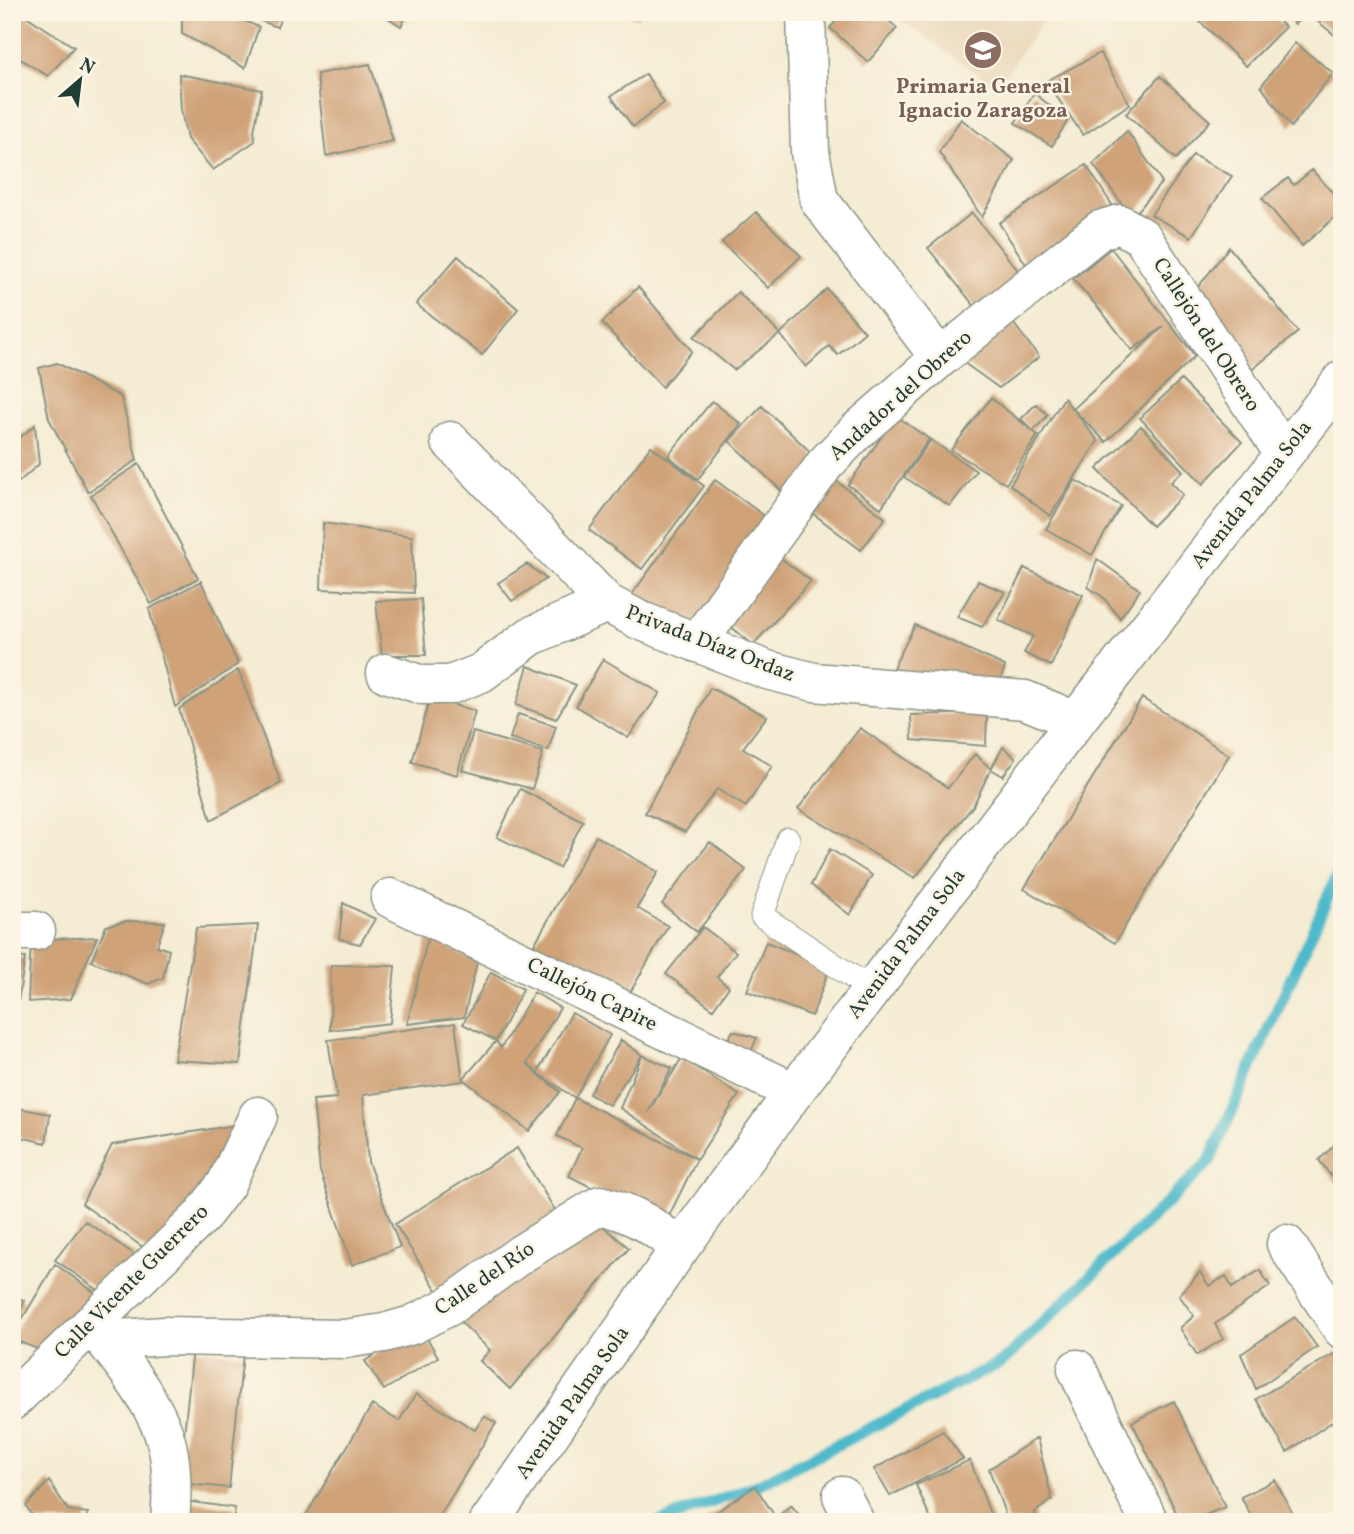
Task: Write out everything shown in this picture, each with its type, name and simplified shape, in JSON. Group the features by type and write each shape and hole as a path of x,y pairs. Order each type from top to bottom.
{"street":[{"path":"806,12 810,152 818,200 940,358"},
{"name":"Andador del Obrero","path":"698,643 820,469 857,431 940,358 1100,230 1120,224"},
{"name":"Callejón del Obrero","path":"1120,224 1142,237 1284,454"},
{"name":"Avenida Palma Sola","path":"489,1522 680,1248 794,1092 1076,721 1342,380"},
{"name":"Privada Díaz Ordaz","path":"450,441 607,603 639,620 767,670 814,682 1025,700 1076,721"},
{"path":"386,673 422,685 450,685 481,673 531,636 607,603"},
{"name":"Callejón Capire","path":"390,898 794,1092"},
{"name":"Calle Vicente Guerrero","path":"12,1401 97,1332 201,1217 226,1184 258,1116"},
{"name":"Calle del Río","path":"97,1332 164,1336 345,1339 384,1333 412,1325 448,1307 521,1254 600,1205 626,1211 661,1231 680,1248"},
{"path":"1286,1244 1342,1329"},
{"path":"97,1332 121,1361 149,1404 167,1445 172,1500 170,1522"},
{"path":"1077,1370 1149,1522"}],"lane":[{"path":"789,839 762,916 872,990"}],"shaded area":[{"name":"Primaria General Ignacio Zaragoza","path":"889,12 1049,12 997,87"}],"building":[{"path":"12,12 20,12 74,47 48,76 12,54"},
{"path":"182,12 224,12 259,27 245,68 182,34"},
{"path":"238,12 284,12 277,27"},
{"path":"379,12 409,12 401,26"},
{"path":"620,12 639,12 638,18"},
{"path":"844,12 879,12 897,28 868,62 830,28"},
{"path":"1200,12 1271,12 1285,27 1246,66 1194,16"},
{"path":"1282,12 1306,12 1295,24"},
{"path":"1322,12 1342,12 1342,41 1316,20"},
{"path":"1295,43 1333,73 1291,127 1261,86"},
{"path":"1100,53 1130,104 1083,135 1046,81"},
{"path":"370,64 393,141 326,156 317,74"},
{"path":"179,74 262,90 254,131 255,141 213,170 187,139 181,110"},
{"path":"646,74 664,103 633,127 611,96"},
{"path":"1160,76 1210,121 1176,159 1126,114"},
{"path":"1034,93 1068,120 1052,146 1015,123"},
{"path":"961,119 1014,160 982,217 939,152"},
{"path":"1127,131 1162,182 1132,218 1093,164"},
{"path":"1193,155 1232,176 1191,237 1151,215"},
{"path":"1086,165 1116,211 1029,269 999,223"},
{"path":"1312,170 1342,203 1342,211 1302,246 1262,198 1288,178 1294,185"},
{"path":"756,212 801,256 768,288 722,242"},
{"path":"972,213 1024,278 980,313 928,248"},
{"path":"1229,247 1298,332 1249,372 1189,299"},
{"path":"1111,248 1195,356 1106,442 1073,409 1164,326 1132,350 1073,279"},
{"path":"458,256 518,309 482,355 416,304"},
{"path":"638,287 692,351 662,387 602,323"},
{"path":"827,289 865,332 838,355 829,346 806,367 780,334"},
{"path":"738,292 780,334 734,370 694,337"},
{"path":"1011,320 1039,357 999,388 960,360"},
{"path":"57,363 121,397 137,460 88,492 49,419 39,368"},
{"path":"1181,380 1242,442 1203,484 1140,418"},
{"path":"991,398 1038,435 1006,484 951,450"},
{"path":"1064,398 1098,441 1050,516 1010,485"},
{"path":"712,401 741,424 698,479 668,456"},
{"path":"1036,404 1048,415 1033,431 1021,419"},
{"path":"762,406 822,463 789,498 729,441"},
{"path":"896,416 929,439 881,508 848,485"},
{"path":"35,425 39,464 12,488 12,444"},
{"path":"1141,426 1183,471 1171,482 1183,495 1152,526 1097,469"},
{"path":"931,440 976,471 950,506 904,477"},
{"path":"651,446 704,486 642,569 589,530"},
{"path":"139,464 198,578 151,604 91,495"},
{"path":"822,470 885,518 861,550 798,502"},
{"path":"715,480 777,525 693,641 630,597"},
{"path":"1075,480 1121,506 1092,555 1046,529"},
{"path":"323,523 412,536 414,593 321,589"},
{"path":"770,550 811,581 753,645 722,619"},
{"path":"1097,559 1140,590 1120,618 1103,597 1088,587"},
{"path":"527,564 546,579 512,601 498,583"},
{"path":"1024,568 1083,595 1051,666 1024,653 1033,636 998,620"},
{"path":"201,581 238,664 175,707 149,609"},
{"path":"978,581 1005,592 982,627 957,617"},
{"path":"421,599 426,655 382,655 376,601"},
{"path":"915,625 1005,666 996,692 889,676"},
{"path":"603,659 660,693 628,738 576,706"},
{"path":"528,666 576,685 556,719 516,705"},
{"path":"238,670 281,783 211,820 179,709"},
{"path":"710,688 767,716 743,748 772,766 746,807 717,789 685,832 645,813"},
{"path":"430,698 475,711 457,775 412,762"},
{"path":"1142,698 1229,755 1115,943 1024,889"},
{"path":"987,713 986,746 912,740 911,715"},
{"path":"518,714 556,726 548,751 510,738"},
{"path":"860,728 948,788 975,754 991,769 973,806 915,878 798,809"},
{"path":"473,732 543,752 532,789 462,770"},
{"path":"1003,747 1016,758 1003,776 991,769"},
{"path":"520,789 583,821 559,868 497,837"},
{"path":"596,836 658,872 637,908 668,926 623,1005 530,952"},
{"path":"710,842 746,870 697,932 662,904"},
{"path":"830,849 872,875 850,915 811,885"},
{"path":"343,903 375,919 360,944 339,939"},
{"path":"126,921 165,922 157,946 169,950 163,978 148,984 91,961 106,926"},
{"path":"258,925 240,1064 174,1060 196,928"},
{"path":"703,927 736,952 717,977 729,987 713,1009 666,974"},
{"path":"97,937 71,999 28,1002 31,940"},
{"path":"428,937 477,962 464,1017 407,1024"},
{"path":"766,942 830,967 812,1016 747,991"},
{"path":"12,956 25,958 18,1001 12,1000"},
{"path":"331,965 395,966 390,1023 330,1030"},
{"path":"491,972 523,989 496,1041 463,1024"},
{"path":"534,992 560,1008 527,1063 560,1092 529,1131 463,1079 496,1041 501,1048"},
{"path":"572,1013 610,1035 575,1098 537,1073"},
{"path":"455,1023 463,1081 363,1095 368,1162 400,1247 352,1265 320,1171 313,1100 337,1098 328,1040"},
{"path":"733,1031 757,1038 746,1063 721,1050"},
{"path":"621,1040 642,1055 609,1105 589,1094"},
{"path":"642,1055 672,1068 648,1112 682,1058 739,1095 697,1159 620,1108"},
{"path":"575,1098 697,1159 665,1224 569,1176 582,1148 557,1136"},
{"path":"12,1107 50,1114 46,1143 12,1135"},
{"path":"236,1125 218,1181 151,1253 82,1204 112,1145"},
{"path":"1342,1138 1342,1191 1319,1160"},
{"path":"517,1148 561,1220 440,1295 395,1224"},
{"path":"85,1221 137,1256 104,1294 55,1260"},
{"path":"599,1223 629,1248 510,1389 480,1361 490,1350 451,1313"},
{"path":"55,1264 104,1299 53,1355 12,1339 12,1336"},
{"path":"1260,1270 1270,1286 1215,1324 1223,1339 1197,1355 1180,1328 1194,1316 1179,1295 1200,1272 1209,1286 1226,1276 1232,1288"},
{"path":"12,1295 25,1301 12,1327"},
{"path":"1295,1317 1317,1347 1256,1389 1241,1354"},
{"path":"420,1326 438,1357 384,1390 365,1361"},
{"path":"193,1348 243,1354 229,1488 179,1483"},
{"path":"1337,1352 1342,1360 1342,1415 1287,1452 1256,1399"},
{"path":"416,1394 475,1430 484,1416 496,1423 436,1522 302,1522 372,1405 399,1421"},
{"path":"1174,1401 1225,1507 1188,1522 1181,1522 1132,1422"},
{"path":"943,1431 963,1459 890,1496 874,1469"},
{"path":"1037,1438 1052,1500 1035,1512 1035,1522 1008,1522 989,1469"},
{"path":"970,1460 993,1522 932,1522 916,1485"},
{"path":"1275,1480 1297,1522 1254,1522 1241,1497"},
{"path":"49,1481 68,1510 88,1513 85,1522 36,1522 26,1506"},
{"path":"755,1486 774,1515 764,1522 702,1522"},
{"path":"178,1500 235,1508 233,1522 175,1522"},
{"path":"791,1505 805,1522 772,1522"}],"waterway":[{"path":"659,1522 755,1486 1002,1362 1209,1162 1342,865"}],"place":[{"name":"Primaria General Ignacio Zaragoza","path":"983,50"}]}
